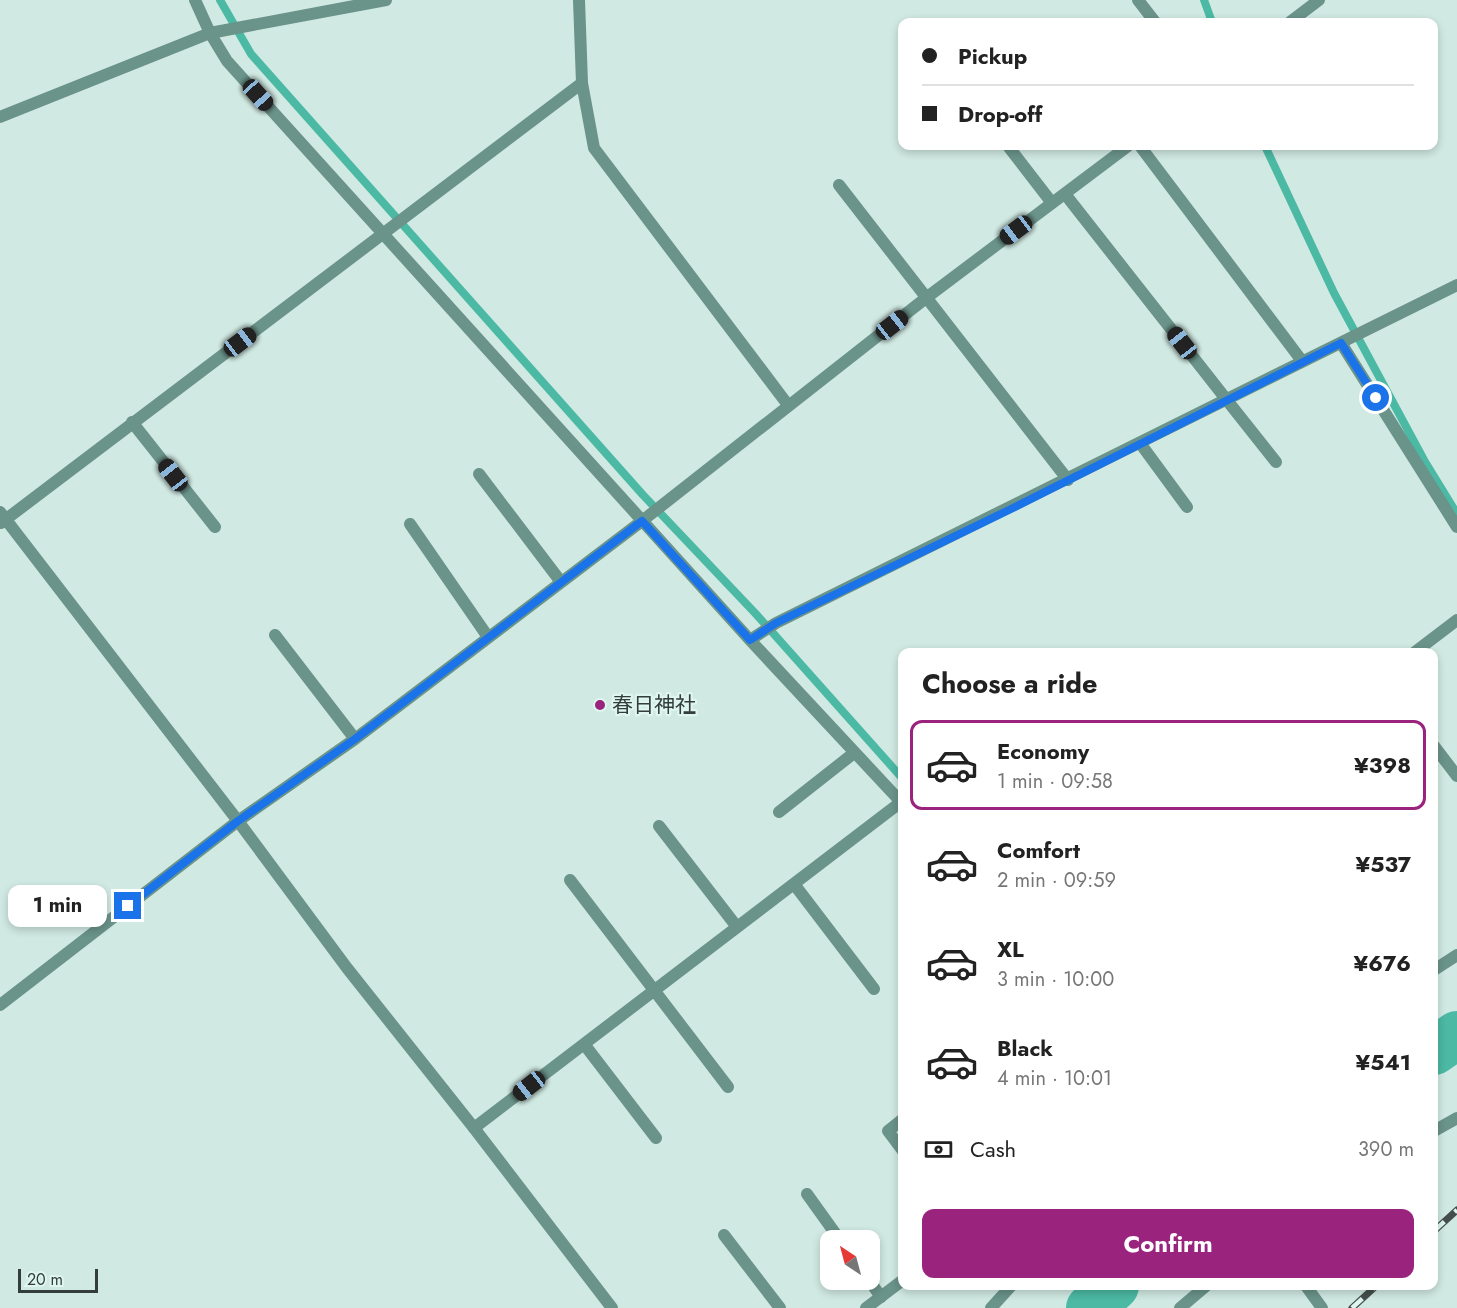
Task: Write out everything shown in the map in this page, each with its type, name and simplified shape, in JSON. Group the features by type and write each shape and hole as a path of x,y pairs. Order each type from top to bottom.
{"street":[{"path":"195,0 210,33 227,61 750,640 898,799"},
{"path":"0,117 210,33 386,0"},
{"path":"579,0 582,83 594,148 788,405"},
{"path":"1138,0 1152,18"},
{"path":"1295,18 1319,0"},
{"path":"582,83 384,235 2,518 238,821 347,968 474,1128 612,1308"},
{"path":"1011,150 1052,203"},
{"path":"0,1005 238,821 355,739 642,521 926,298 1123,150"},
{"path":"1143,150 1302,362"},
{"path":"839,185 1068,480"},
{"path":"1065,194 1276,462"},
{"path":"750,640 776,623 1457,285"},
{"path":"1341,343 1457,527"},
{"path":"132,423 215,527"},
{"path":"1140,443 1187,507"},
{"path":"479,474 561,582"},
{"path":"410,524 488,637"},
{"path":"1420,648 1457,620"},
{"path":"275,634 355,739"},
{"path":"1438,751 1457,776"},
{"path":"779,812 854,753"},
{"path":"474,1128 898,806"},
{"path":"659,826 737,927"},
{"path":"570,880 728,1088"},
{"path":"794,884 874,989"},
{"path":"1438,967 1457,955"},
{"path":"584,1044 656,1138"},
{"path":"1438,1129 1457,1118"},
{"path":"898,1123 888,1131 898,1144"},
{"path":"807,1194 833,1230"},
{"path":"724,1235 780,1308"},
{"path":"866,1308 898,1284"},
{"path":"876,1290 881,1297"},
{"path":"991,1308 1007,1290"},
{"path":"1180,1308 1201,1290"},
{"path":"1309,1290 1322,1308"}],"waterway":[{"path":"220,0 251,54 643,495 755,613 898,773"},
{"path":"1204,0 1211,18"},
{"path":"1267,150 1334,293 1424,460 1457,514"},
{"path":"1438,1048 1457,1035"},
{"path":"1453,1038 1457,1043"},
{"path":"1090,1308 1110,1290"}],"railway":[{"path":"1438,1227 1457,1210"},
{"path":"1352,1308 1372,1290"}],"place":[{"name":"春日神社","path":"600,705"}],"route":[{"path":"128,906 238,821 355,739 642,521 750,640 776,623 1011,509 1341,343 1376,398"}]}
